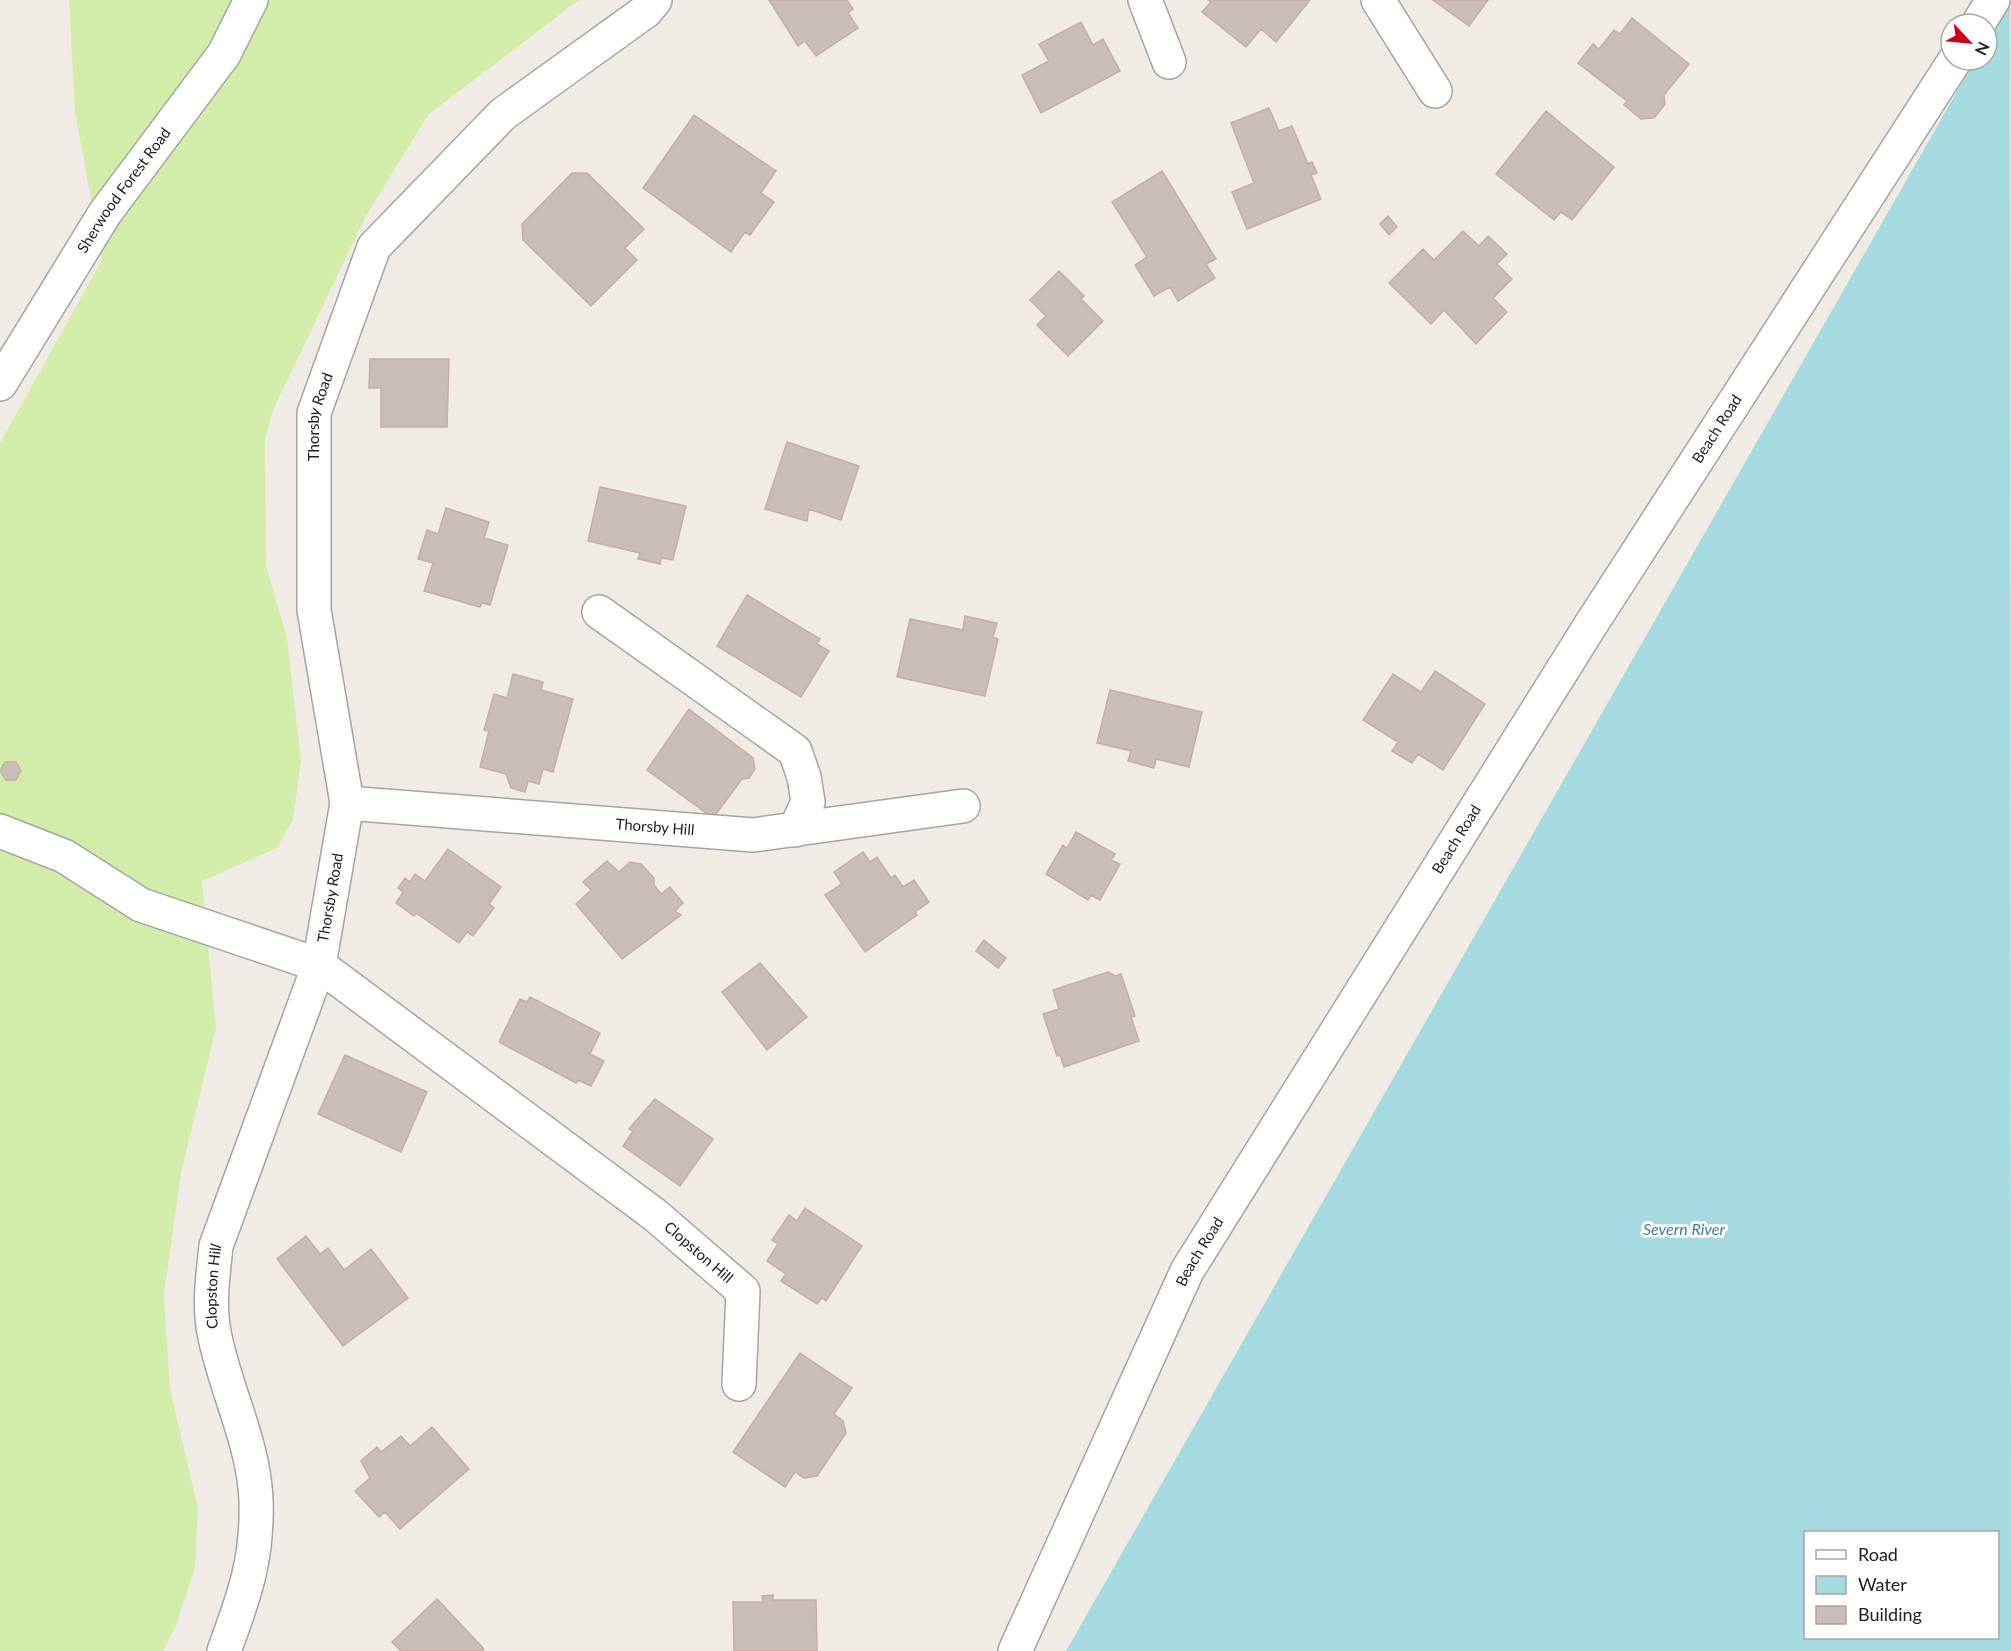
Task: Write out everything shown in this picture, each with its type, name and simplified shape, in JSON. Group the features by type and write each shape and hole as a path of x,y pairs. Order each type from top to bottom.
{"street":[{"name":"Sherwood Forest Road","path":"0,384 105,213 224,54 251,0"},
{"name":"Thorsby Road","path":"319,965 347,803 314,610 314,413 374,247 503,114 646,11 655,0"},
{"path":"1145,0 1169,62"},
{"path":"1378,0 1435,91"},
{"name":"Beach Road","path":"1014,1651 1186,1270 1590,626 1947,72"},
{"path":"599,612 795,751 804,777 808,802 795,830"},
{"name":"Thorsby Hill","path":"347,803 753,835 963,806"},
{"name":"Clopston Hill","path":"0,831 64,856 141,905 319,965 655,1215 743,1291 739,1384"},
{"name":"Clopston Hill","path":"224,1651 248,1588 255,1546 256,1498 250,1462 214,1335 212,1291 216,1246 319,965"}],"green space":[{"path":"69,0 579,0 428,115 366,216 273,410 265,440 266,566 287,637 301,761 293,820 277,848 202,881 216,1028 181,1173 164,1294 170,1389 198,1508 195,1568 176,1625 163,1651 0,1651 0,443 102,260 75,112"}],"water":[{"name":"Severn River","path":"2010,0 2011,1651 1066,1651 1968,72 1999,72 1999,19"}],"building":[{"path":"769,0 847,0 853,9 848,13 858,28 816,56 805,41 798,46"},
{"path":"1208,0 1310,0 1276,42 1261,29 1246,47 1202,12 1211,2"},
{"path":"1433,0 1488,0 1469,26"},
{"path":"1632,18 1689,64 1664,95 1665,104 1654,118 1641,119 1624,105 1627,101 1578,63 1593,44 1599,49 1614,30 1620,34"},
{"path":"1081,22 1093,45 1103,39 1120,71 1041,113 1022,75 1049,61 1039,44"},
{"path":"1269,108 1279,131 1292,126 1308,164 1312,162 1317,173 1311,175 1321,199 1247,229 1232,192 1254,183 1231,123"},
{"path":"1546,111 1614,167 1572,220 1561,212 1554,220 1496,174"},
{"path":"694,115 776,171 761,193 774,202 750,235 745,232 731,252 643,188"},
{"path":"1162,171 1216,259 1206,264 1215,278 1178,301 1170,287 1154,296 1135,265 1147,257 1112,202"},
{"path":"572,173 587,173 644,229 625,248 637,260 591,306 523,240 522,224"},
{"path":"1388,216 1397,227 1389,235 1380,224"},
{"path":"1463,231 1479,246 1488,236 1507,254 1497,264 1512,279 1493,298 1507,312 1476,344 1444,310 1431,324 1389,283 1423,249 1434,260"},
{"path":"1059,271 1084,296 1081,299 1103,321 1068,356 1037,325 1046,316 1030,300"},
{"path":"370,359 449,359 447,427 381,427 381,388 369,388"},
{"path":"787,442 859,466 841,520 809,509 807,521 765,509"},
{"path":"600,487 686,506 673,560 661,558 660,564 638,559 640,553 588,541"},
{"path":"446,508 489,522 484,538 508,545 490,605 482,603 480,607 424,591 433,563 418,559 427,530 438,534"},
{"path":"747,595 820,639 817,644 829,651 801,697 717,646"},
{"path":"965,616 997,623 993,637 998,639 985,696 897,677 910,619 963,630"},
{"path":"1435,671 1485,704 1443,770 1418,754 1412,763 1392,751 1398,742 1363,720 1393,674 1421,692"},
{"path":"513,674 543,682 541,690 573,699 553,772 543,769 539,784 528,781 525,792 511,788 506,774 480,767 489,731 484,730 494,694 507,698"},
{"path":"1110,690 1202,712 1189,767 1156,759 1154,768 1128,761 1131,751 1097,743"},
{"path":"689,709 753,758 755,769 749,778 742,779 713,818 647,770"},
{"path":"5,762 16,762 21,771 16,780 6,780 0,771"},
{"path":"1076,832 1115,854 1111,860 1120,864 1100,900 1091,895 1088,900 1046,874 1063,845 1067,848"},
{"path":"448,849 501,887 489,904 494,908 473,936 467,932 459,943 416,913 414,916 396,903 403,892 398,888 405,878 410,882 415,874 425,881"},
{"path":"863,852 870,862 877,857 891,878 895,875 903,887 914,880 929,902 915,912 917,915 865,952 825,895 842,884 834,872"},
{"path":"607,861 619,872 630,862 641,864 654,878 654,885 661,894 670,887 683,903 675,911 681,915 622,959 576,904 591,890 583,882"},
{"path":"984,940 1006,958 998,968 976,951"},
{"path":"760,963 807,1017 767,1050 722,992"},
{"path":"1108,972 1115,976 1121,974 1135,1016 1131,1017 1139,1041 1064,1067 1060,1055 1057,1056 1043,1014 1059,1009 1053,990"},
{"path":"530,997 600,1033 590,1054 604,1061 591,1086 578,1080 576,1083 499,1042 520,999 527,1002"},
{"path":"345,1055 427,1092 401,1152 318,1114"},
{"path":"655,1099 713,1139 680,1186 623,1146 633,1131 629,1129"},
{"path":"805,1208 862,1246 826,1301 822,1298 817,1304 781,1281 786,1274 767,1261 778,1244 772,1240 789,1215 797,1221"},
{"path":"306,1236 320,1254 328,1248 344,1270 371,1249 408,1298 343,1346 277,1259"},
{"path":"800,1353 852,1388 834,1414 843,1421 846,1433 817,1476 804,1478 795,1472 785,1487 733,1452"},
{"path":"432,1427 469,1469 400,1529 385,1512 379,1517 355,1491 370,1478 361,1461 377,1447 381,1452 401,1436 410,1446"},
{"path":"773,1595 773,1600 816,1600 817,1651 734,1651 733,1602 763,1602 762,1596"},
{"path":"437,1599 484,1649 482,1651 401,1651 392,1642"}]}
